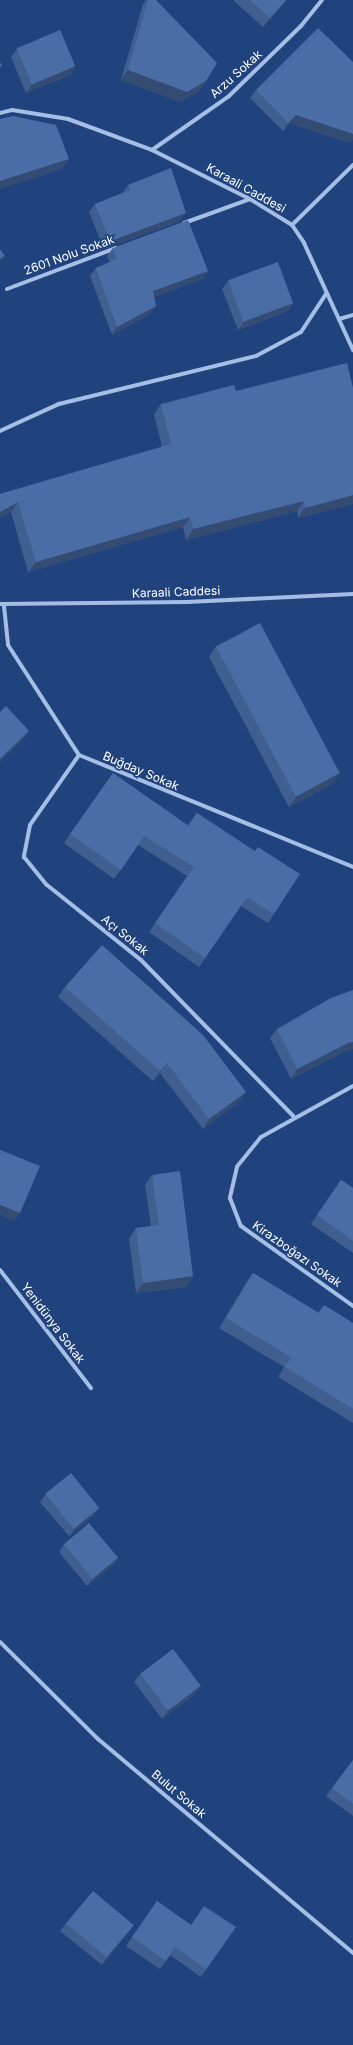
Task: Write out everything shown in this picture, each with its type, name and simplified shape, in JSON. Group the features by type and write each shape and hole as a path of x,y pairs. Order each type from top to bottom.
{"street":[{"name":"Arzu Sokak","path":"152,150 229,96 301,26 322,0"},
{"name":"Karaali Caddesi","path":"0,113 12,110 68,119 152,150 250,199 292,225 304,243 326,294 353,350"},
{"path":"292,225 353,165"},
{"path":"176,226 250,199"},
{"name":"2601 Nolu Sokak","path":"7,288 125,245"},
{"path":"0,430 59,404 256,356 301,332 326,294"},
{"path":"339,319 353,315"},
{"name":"Karaali Caddesi","path":"2,605 187,602 353,594"},
{"path":"2,605 8,645 79,755"},
{"name":"Buğday Sokak","path":"79,755 353,867"},
{"name":"Açı Sokak","path":"79,755 30,825 24,857 47,885 141,960 293,1116"},
{"name":"Kirazboğazı Sokak","path":"353,1086 293,1116 261,1137 237,1167 230,1198 241,1226 353,1306"},
{"name":"Yenidünya Sokak","path":"0,1270 91,1388"},
{"name":"Bulut Sokak","path":"0,1642 98,1739 353,1953"}],"building":[{"path":"148,0 156,0 217,63 206,81 187,92 128,70"},
{"path":"250,0 286,0 270,18"},
{"path":"318,28 353,62 353,134 296,115 288,123 256,90"},
{"path":"60,30 75,66 32,84 17,48"},
{"path":"13,116 56,125 69,159 0,181 0,119"},
{"path":"171,168 186,213 110,241 95,204 130,190 128,185"},
{"path":"188,220 208,271 153,291 156,306 117,327 96,268 117,259 113,248"},
{"path":"0,249 5,256 0,259"},
{"path":"278,262 293,303 243,321 228,280"},
{"path":"347,363 353,388 353,495 305,508 304,501 193,529 190,517 36,562 18,502 0,512 0,494 171,444 161,404 234,385 236,391"},
{"path":"260,623 340,773 296,797 216,646"},
{"path":"6,706 29,731 0,759 0,712"},
{"path":"113,773 188,826 197,813 255,851 258,847 300,874 274,914 247,897 205,958 155,923 194,867 144,836 121,870 70,834"},
{"path":"102,945 203,1035 246,1092 209,1119 167,1063 160,1071 65,987"},
{"path":"353,990 353,1042 348,1043 297,1069 277,1029 331,998"},
{"path":"0,1150 40,1166 20,1213 0,1205"},
{"path":"180,1171 193,1276 143,1283 136,1228 159,1225 152,1175"},
{"path":"341,1180 353,1188 353,1241 317,1215"},
{"path":"253,1273 319,1313 324,1305 353,1323 353,1409 285,1367 291,1357 226,1318"},
{"path":"71,1473 99,1508 74,1529 45,1494"},
{"path":"89,1523 118,1557 93,1579 64,1544"},
{"path":"173,1649 201,1686 168,1710 140,1674"},
{"path":"353,1760 353,1804 332,1788"},
{"path":"93,1891 134,1925 107,1957 66,1923"},
{"path":"157,1901 191,1925 204,1906 236,1927 206,1969 175,1947 166,1961 132,1937"}]}
